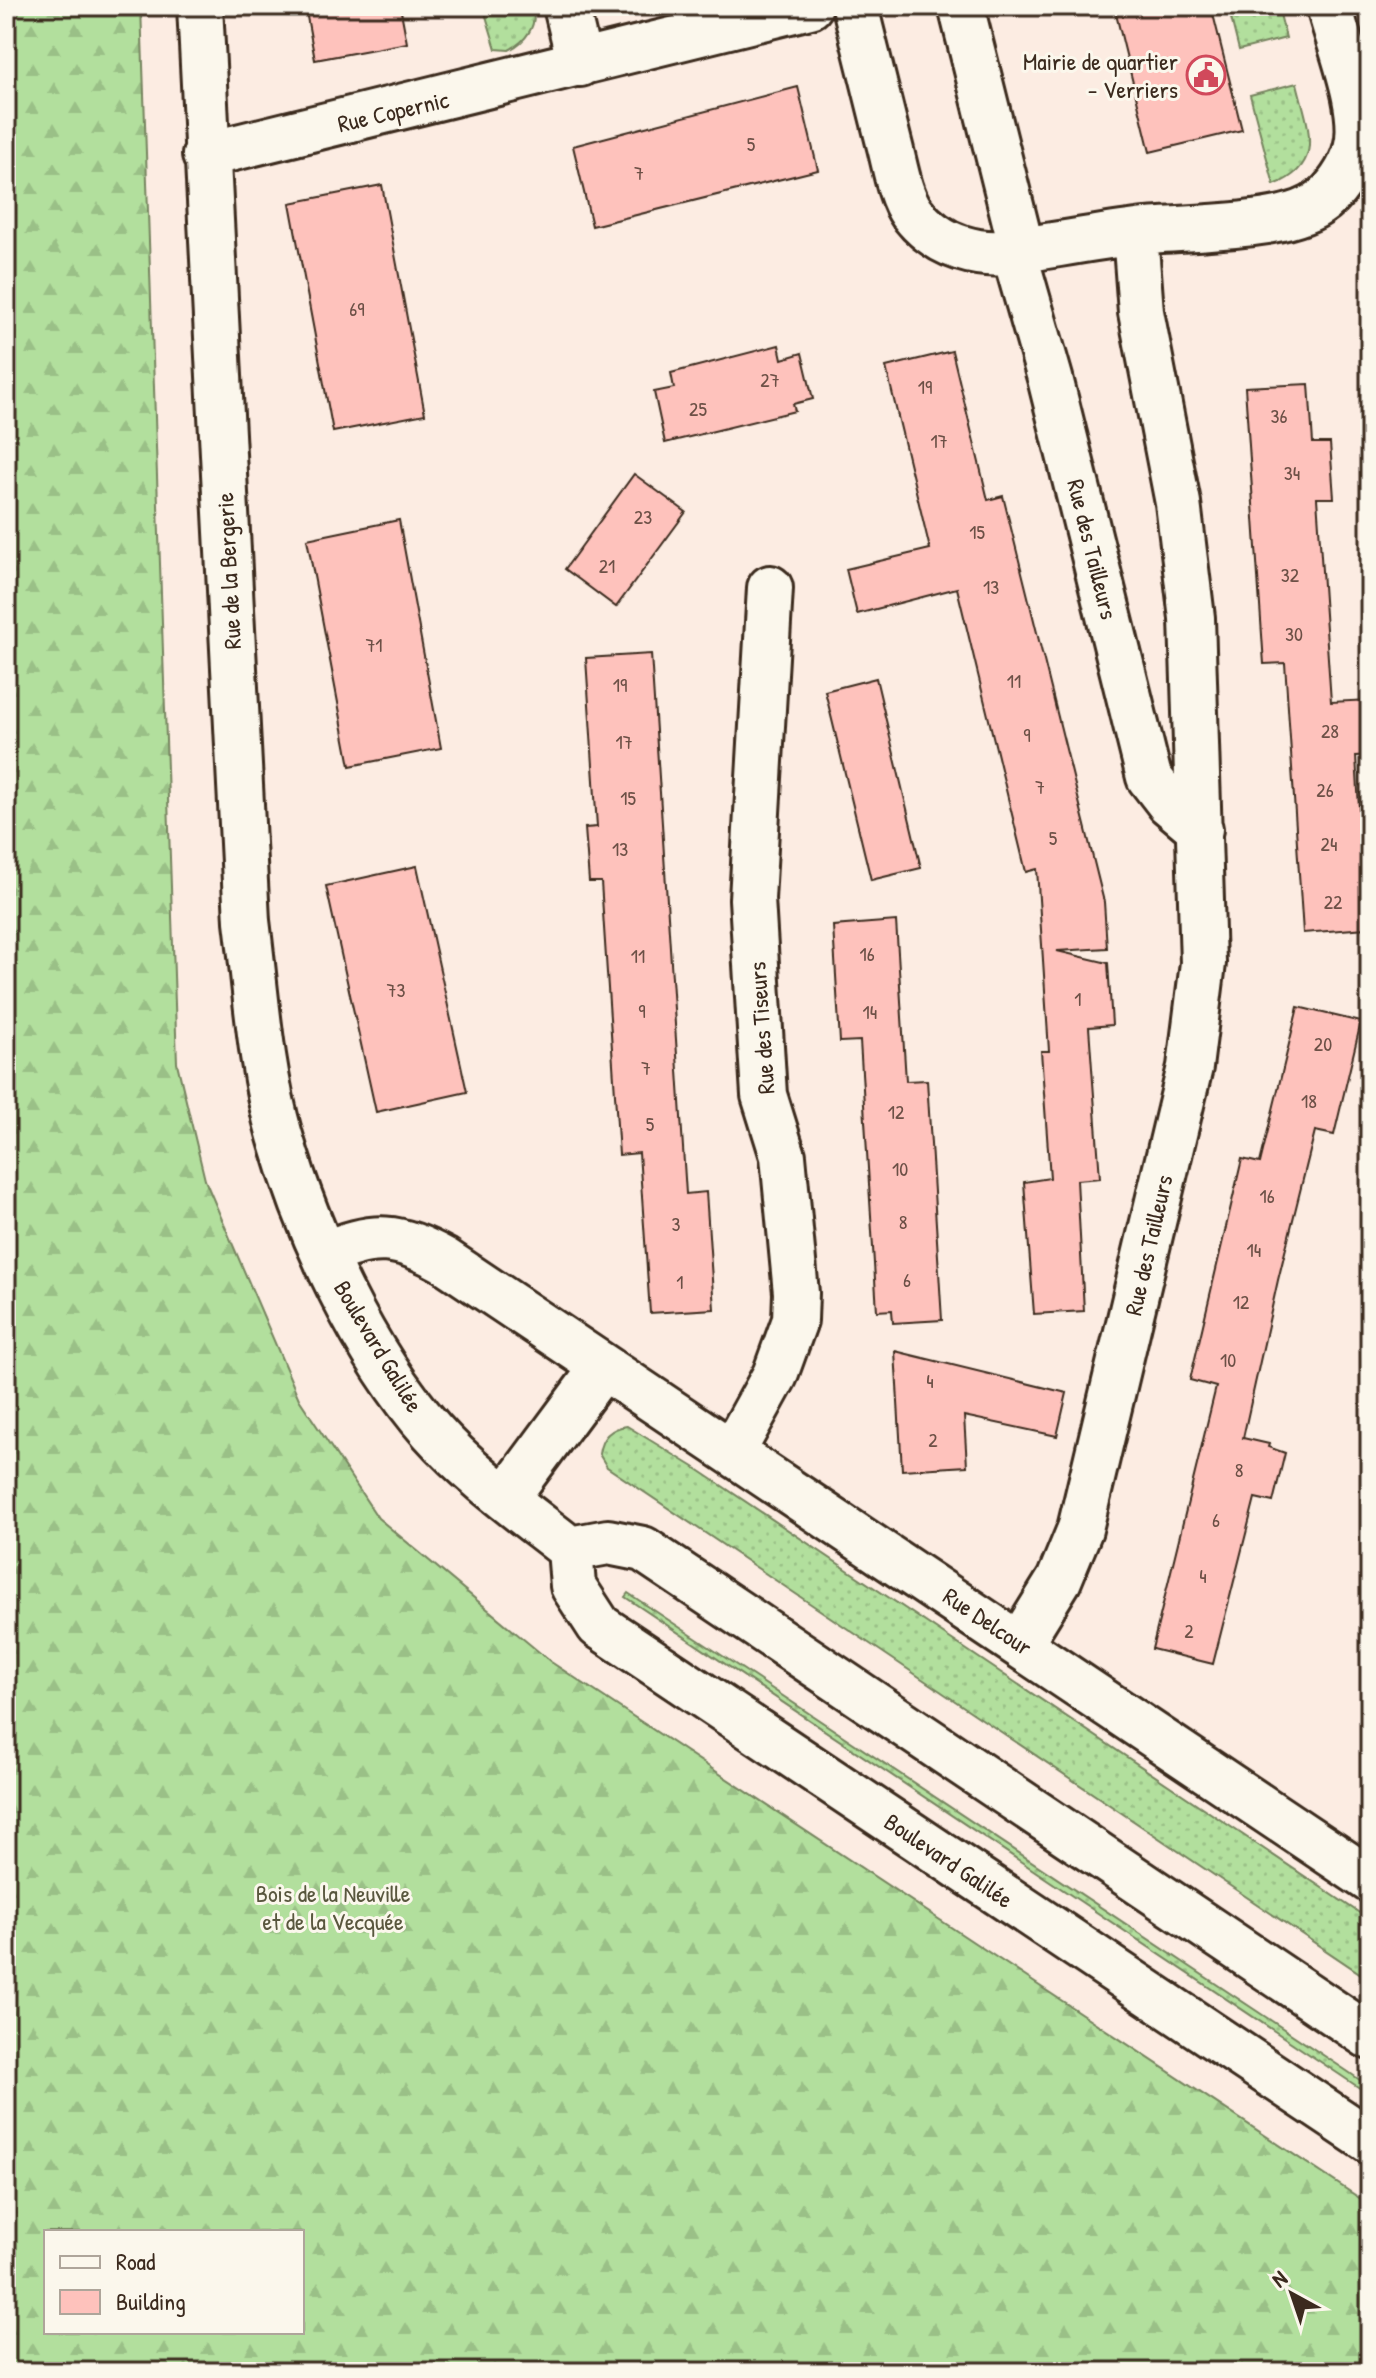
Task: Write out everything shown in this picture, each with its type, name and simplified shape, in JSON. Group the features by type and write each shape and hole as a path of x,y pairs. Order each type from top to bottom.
{"street":[{"name":"Rue de la Bergerie","path":"200,6 205,155 247,921 261,1035 279,1135"},
{"path":"566,6 580,64"},
{"name":"Rue Copernic","path":"205,155 810,6"},
{"path":"855,6 898,179 911,211 930,232 956,248 983,253 1295,215 1318,204 1335,188 1357,148 1358,119 1329,6"},
{"path":"961,6 1018,251"},
{"name":"Rue des Tailleurs","path":"1020,1643 1059,1580 1080,1529 1190,1067 1203,963 1192,618 1178,503 1141,312 1135,233"},
{"name":"Rue des Tailleurs","path":"1018,251 1149,777 1169,803 1200,829"},
{"name":"Rue des Tiseurs","path":"733,1451 750,1426 787,1347 795,1320 796,1293 783,1156 764,1095 752,899 770,588"},
{"name":"Boulevard Galilée","path":"279,1135 296,1187 325,1254 369,1340 403,1393 432,1431 506,1498 570,1549 573,1586 599,1626 1370,2141"},
{"name":"Rue Delcour","path":"325,1254 351,1242 387,1237 417,1246 444,1260 1370,1880"},
{"path":"506,1498 603,1367"},
{"path":"570,1549 608,1542 643,1549 1370,2037"}],"green space":[{"name":"Bois de la Neuville et de la Vecquée","path":"6,6 141,6 177,1063 205,1180 299,1399 378,1518 551,1662 1370,2205 1370,2372 6,2372"},
{"path":"483,6 532,6 532,26 520,42 509,50 496,49"},
{"path":"1228,6 1278,6 1286,38 1239,50"},
{"path":"1297,83 1308,129 1307,155 1291,176 1274,185 1250,95"},
{"path":"627,1426 697,1469 1370,1920 1370,1980 607,1467 599,1454 602,1443 611,1432"},
{"path":"628,1593 1347,2071 1370,2087 1370,2095 625,1597"}],"building":[{"path":"305,6 400,6 407,43 315,60"},
{"path":"1114,6 1211,6 1242,130 1150,152"},
{"path":"798,87 818,170 592,226 573,146"},
{"path":"382,185 425,414 333,432 290,203"},
{"path":"779,345 782,359 802,353 813,399 793,404 795,411 665,443 654,392 674,388 671,373"},
{"path":"952,351 988,500 1003,496 1104,902 1107,948 1057,951 1108,963 1112,1025 1089,1027 1100,1178 1077,1180 1084,1311 1034,1314 1024,1182 1050,1178 1041,1051 1049,1051 1037,869 1026,872 957,588 857,614 846,569 930,549 886,367"},
{"path":"1309,384 1313,443 1330,443 1334,498 1317,498 1331,702 1370,700 1370,755 1356,756 1366,928 1303,933 1285,663 1264,664 1245,387"},
{"path":"634,474 686,512 616,607 565,569"},
{"path":"399,520 441,748 350,766 307,539"},
{"path":"651,654 686,1194 706,1192 714,1309 650,1313 639,1153 619,1155 601,882 589,882 585,828 597,827 586,658"},
{"path":"876,678 921,868 871,880 825,691"},
{"path":"417,866 467,1092 376,1112 326,886"},
{"path":"896,921 906,1081 927,1080 942,1320 893,1323 892,1310 877,1311 860,1041 840,1042 833,926"},
{"path":"1298,1007 1361,1022 1334,1135 1315,1131 1278,1280 1243,1438 1269,1444 1268,1447 1285,1453 1273,1502 1255,1498 1213,1664 1152,1649 1216,1387 1190,1380 1242,1159 1260,1163"},
{"path":"895,1351 1067,1393 1057,1436 964,1416 967,1466 902,1470"}],"place":[{"name":"Mairie de quartier - Verriers","path":"1206,75"}]}
